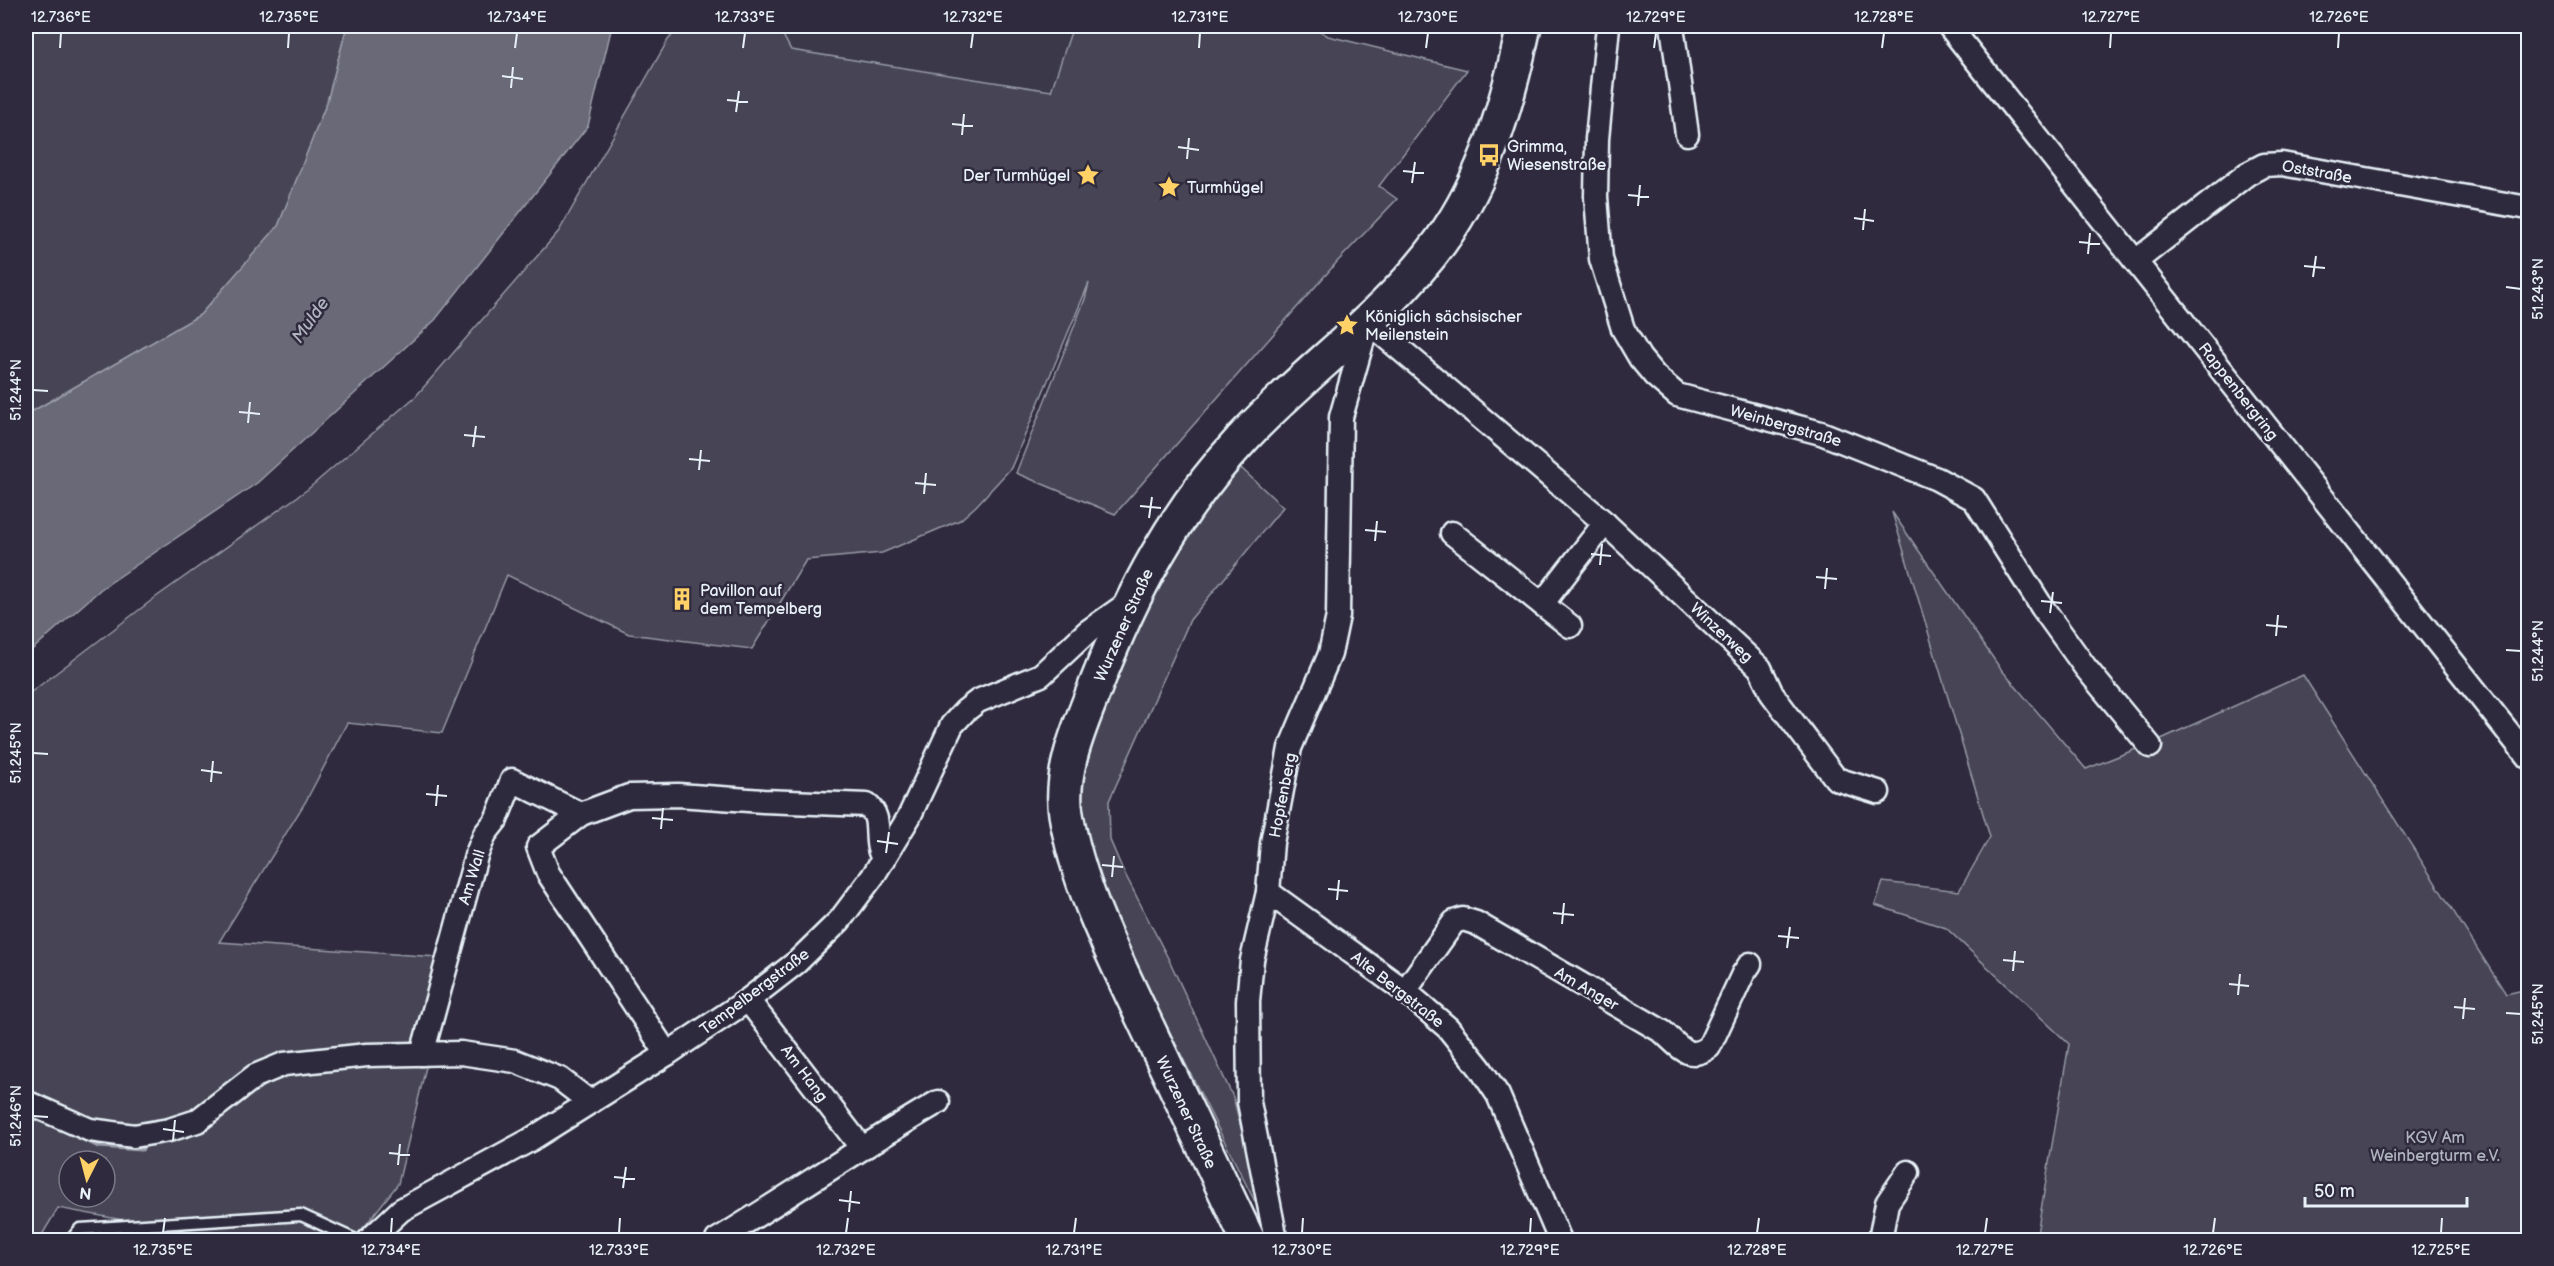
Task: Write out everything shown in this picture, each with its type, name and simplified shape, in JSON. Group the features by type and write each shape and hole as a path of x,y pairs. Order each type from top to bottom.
{"main road":[{"name":"Wurzener Straße","path":"1248,1240 1084,887 1065,810 1066,786 1078,733 1131,600 1145,573 1199,487 1243,437 1294,387 1368,322 1416,274 1444,238 1488,155 1506,100 1524,26"}],"street":[{"name":"Weinbergstraße","path":"1608,26 1597,151 1596,197 1600,248 1609,289 1623,329 1640,358 1655,376 1677,395 1821,433 1937,479 1974,499 2042,607 2085,667 2150,746"},
{"path":"1672,26 1687,134"},
{"name":"Rappenbergring","path":"1950,26 2529,757"},
{"name":"Oststraße","path":"2136,261 2247,174 2264,165 2282,164 2529,208"},
{"name":"Winzerweg","path":"1368,322 1605,523 1760,668 1772,694 1836,779 1878,792"},
{"name":"Hopfenberg","path":"1272,1240 1275,1235 1249,1102 1248,1029 1252,960 1269,892 1272,843 1290,748 1330,654 1338,616 1341,417 1368,322"},
{"path":"1542,604 1605,523"},
{"path":"1452,533 1570,626"},
{"name":"Tempelbergstraße","path":"369,1240 401,1210 530,1140 748,1000 797,962 840,920 884,859 909,817 952,725 978,701 1041,675 1086,632 1131,600"},
{"name":"Am Wall","path":"422,1054 476,856 485,834 496,820 512,780 581,814"},
{"path":"667,1054 548,873 538,847 581,814 629,796 678,795 763,801 860,803 873,809 876,817 878,850 884,859"},
{"name":"Alte Bergstraße","path":"1269,892 1405,991 1448,1029 1480,1068 1498,1095 1560,1240"},
{"name":"Am Anger","path":"1405,991 1454,922 1463,919 1476,923 1663,1032 1688,1053 1699,1054 1709,1047 1750,964"},
{"name":"Am Hang","path":"748,1000 861,1147"},
{"path":"26,1102 90,1130 134,1136 169,1130 197,1121 255,1076 284,1064 367,1055 462,1053 515,1061 560,1078 590,1102"},
{"path":"717,1240 788,1197 861,1147 938,1102"},
{"path":"1880,1240 1887,1203 1908,1172"}],"lane":[{"path":"72,1240 80,1229 301,1215 356,1240"}],"shaded area":[{"path":"778,26 1073,26 1051,91 791,50"}],"green space":[{"path":"26,26 347,26 327,102 279,226 200,315 26,415"},
{"path":"680,26 778,26 791,50 1051,91 1073,26 1312,26 1328,36 1467,70 1379,186 1397,199 1337,262 1115,514 1016,473 1085,299 1089,283 1011,468 960,520 882,553 806,560 752,649 629,634 507,575 442,733 347,723 306,801 219,942 452,958 398,1184 354,1240 232,1240 63,1209 117,1209 117,1149 57,1149 57,1209 39,1240 26,1240 26,696 156,597 308,489 416,396 559,231 668,40"},
{"path":"1241,468 1283,507 1190,620 1109,801 1110,840 1233,1097 1256,1184 1257,1206 1095,883 1082,841 1081,769 1142,609 1212,496"},
{"name":"KGV Am Weinbergturm e.V.","path":"1892,512 2000,668 2086,769 2161,739 2303,675 2506,994 2528,989 2528,1240 2036,1240 2069,1044 1946,928 1875,905 1883,882 1959,891 1990,837"}],"water":[{"name":"Mulde","path":"347,26 612,26 588,126 435,320 257,483 101,589 26,655 26,415 200,315 278,226 327,102"}],"waterway":[{"path":"85,1138 99,1145 141,1148"}],"place":[{"name":"Grimma, Wiesenstraße","path":"1489,155"},
{"name":"Der Turmhügel","path":"1088,175"},
{"name":"Turmhügel","path":"1169,187"},
{"name":"Königlich sächsischer Meilenstein","path":"1347,325"},
{"name":"Pavillon auf dem Tempelberg","path":"682,599"}]}
